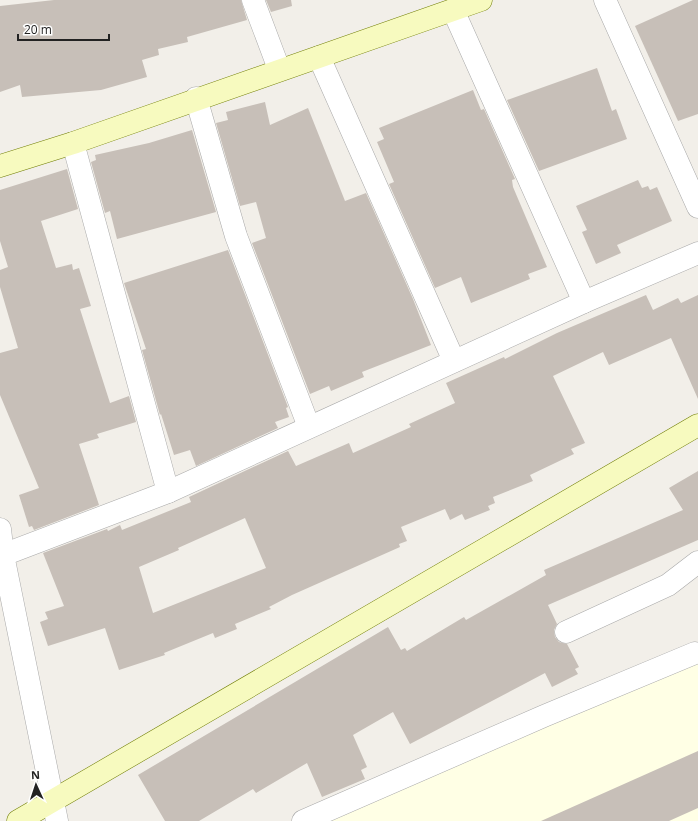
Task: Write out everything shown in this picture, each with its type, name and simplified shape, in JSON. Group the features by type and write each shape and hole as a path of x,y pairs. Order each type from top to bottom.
{"street":[{"path":"253,0 279,69"},
{"path":"0,166 73,143 196,98 279,69 319,57 481,0"},
{"path":"605,0 698,207"},
{"path":"453,10 584,302"},
{"path":"319,57 454,361"},
{"path":"196,98 236,236 309,426"},
{"path":"73,143 168,492"},
{"path":"3,555 168,492 309,426 584,302 698,253"},
{"path":"18,821 55,811 698,425"},
{"path":"0,529 3,555 55,811"},
{"path":"566,632 668,585 698,562"},
{"path":"303,821 544,716 695,653"}],"shaded area":[{"path":"698,657 698,821 329,821"}],"building":[{"path":"54,0 241,0 247,20 187,37 188,42 158,49 159,55 142,60 147,77 101,90 22,97 20,85 0,92 0,6"},
{"path":"266,0 291,0 292,6 271,12"},
{"path":"693,0 698,0 698,114 678,121 635,26"},
{"path":"597,68 612,111 616,109 627,139 539,171 507,100"},
{"path":"473,90 481,110 484,109 515,179 512,180 513,187 547,267 528,274 530,279 471,303 461,277 435,288 389,184 394,182 377,142 384,139 379,128"},
{"path":"265,102 270,125 308,108 345,201 366,193 413,299 431,345 362,372 364,377 331,391 329,386 310,394 252,243 266,238 256,202 240,206 216,123 228,120 226,112"},
{"path":"192,130 216,212 117,239 110,211 105,213 91,162 96,160 95,155 149,143"},
{"path":"67,169 78,209 41,221 56,268 72,264 73,270 79,268 91,306 80,309 110,403 129,396 136,422 97,434 99,438 79,444 99,505 34,530 32,526 29,527 19,495 39,488 0,395 0,353 18,348 0,287 0,270 8,267 0,241 0,190"},
{"path":"638,180 642,188 648,186 650,190 657,187 672,221 617,245 621,253 596,264 582,232 587,230 576,206"},
{"path":"228,250 288,407 286,408 289,417 275,422 278,428 196,466 190,450 174,455 161,414 160,415 142,350 146,349 124,283"},
{"path":"646,295 653,310 678,298 681,303 698,295 698,399 671,338 609,365 603,352 553,376 585,443 571,449 574,454 530,475 533,481 493,497 495,503 488,506 490,510 465,520 462,514 450,520 445,509 401,527 407,541 399,544 400,547 292,595 269,607 271,609 235,624 237,629 215,638 213,633 164,653 165,655 119,670 105,628 48,646 40,622 48,619 45,612 64,606 43,553 107,529 108,531 120,525 122,530 191,502 189,497 288,451 296,466 349,443 353,453 411,427 409,424 455,403 446,383 504,357 505,359 557,333","holes":["245,518 266,568 153,613 139,567 179,550 178,548"]},
{"path":"698,471 698,540 548,605 557,624 554,630 555,637 559,642 567,644 579,667 575,669 578,674 552,687 545,673 410,744 393,712 353,735 367,767 361,770 365,779 322,797 307,763 256,793 253,789 199,821 165,821 138,775 388,627 401,650 405,648 407,651 464,617 466,620 546,575 544,570 683,510 669,488"},
{"path":"698,751 698,808 669,821 541,821"}]}
